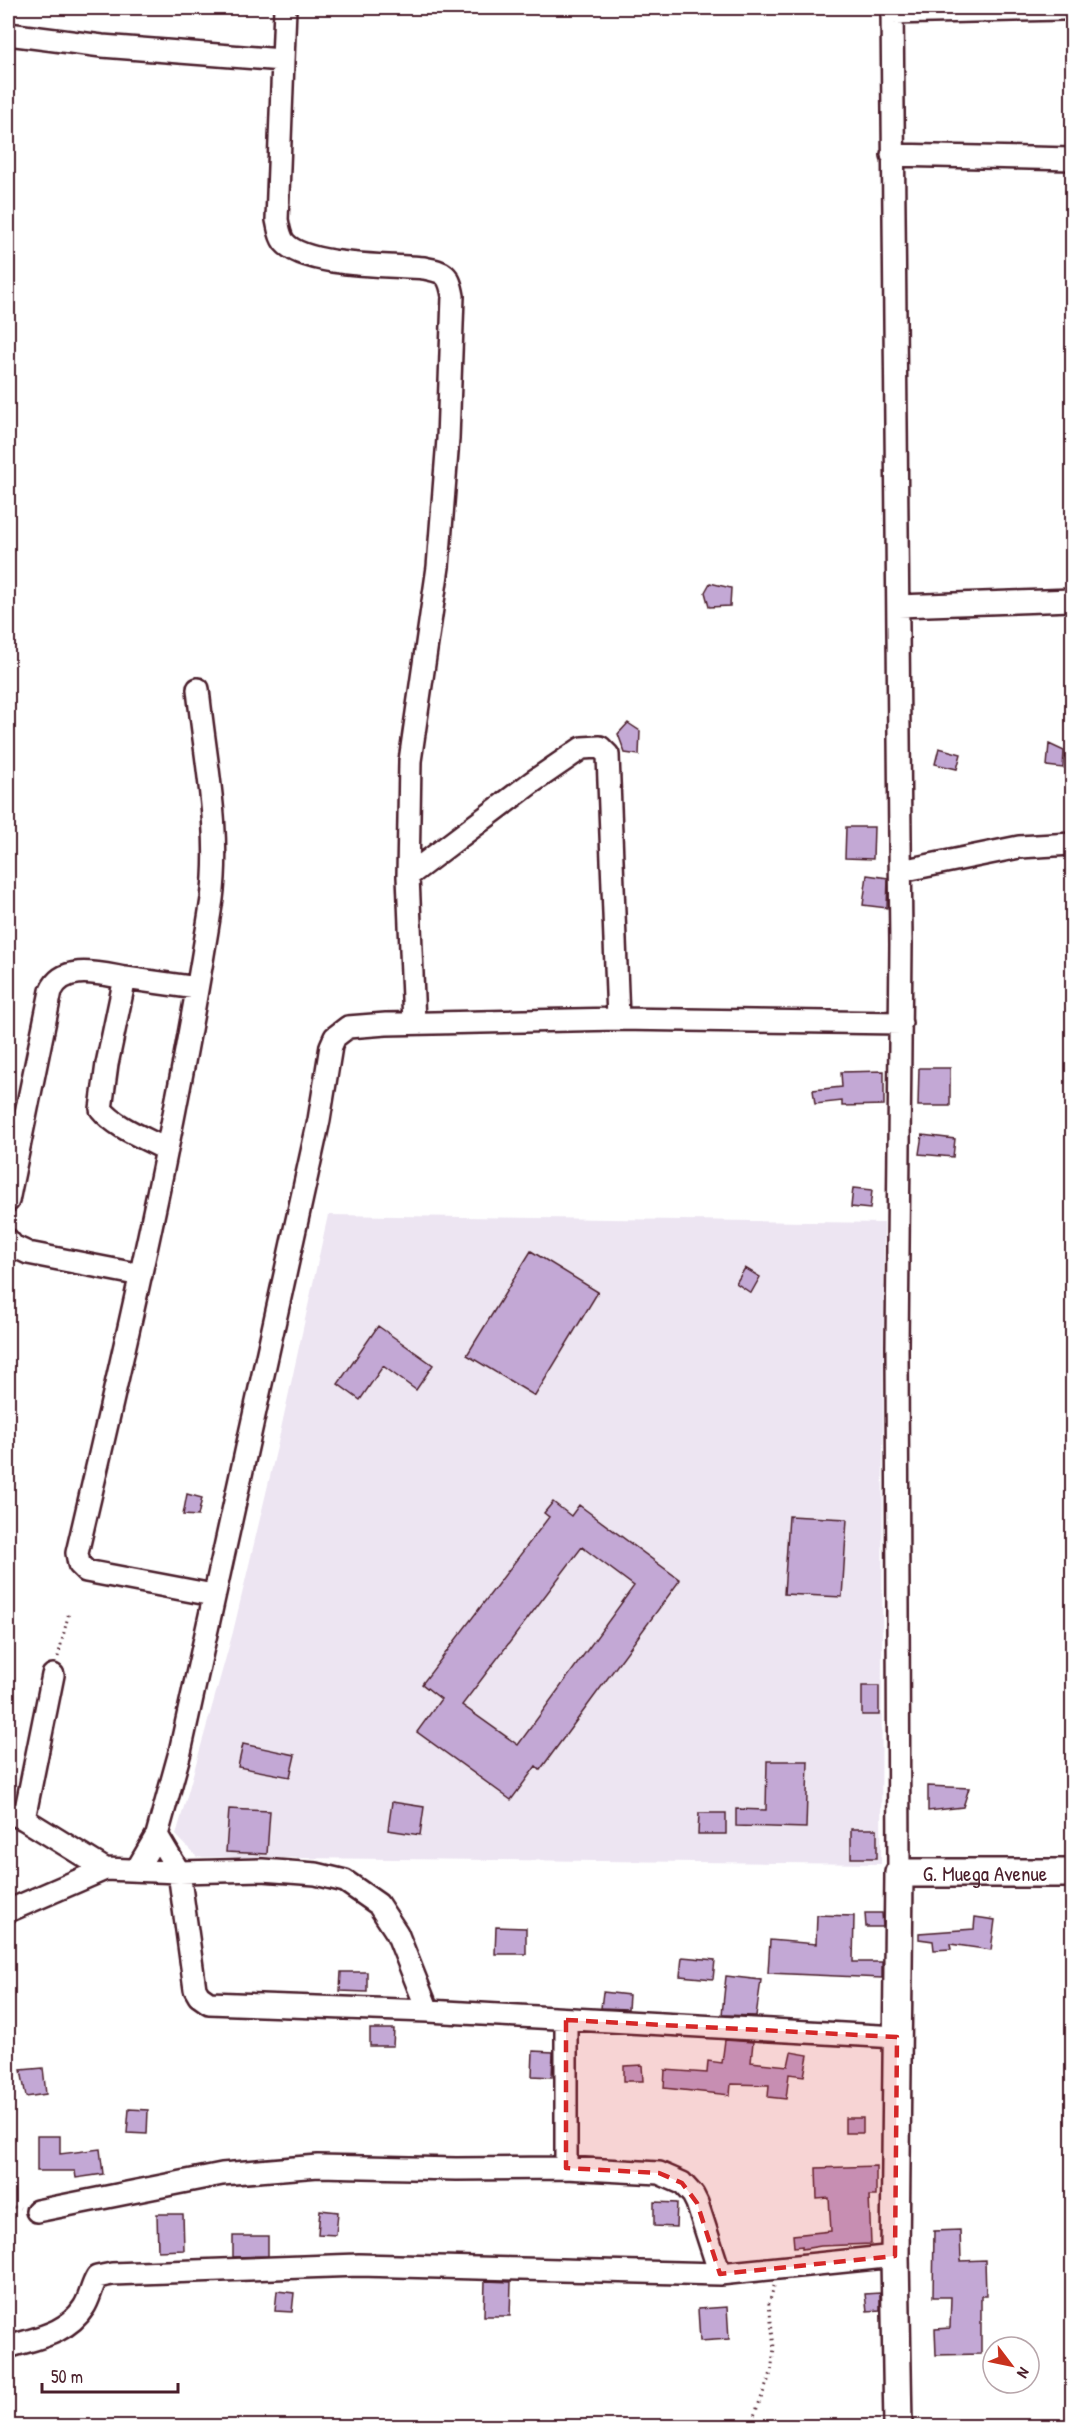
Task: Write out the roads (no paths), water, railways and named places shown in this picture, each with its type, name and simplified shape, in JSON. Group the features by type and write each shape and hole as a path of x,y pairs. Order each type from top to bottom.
{"street":[{"path":"285,8 277,220 285,243 306,256 325,261 424,267 436,270 444,273 451,282 453,296 443,514 435,595 410,761 408,876 414,1023"},
{"path":"898,2427 895,2256 899,1873 897,1335 901,871 892,10 1062,9"},
{"path":"8,34 102,46 282,60"},
{"path":"892,155 1072,159"},
{"path":"898,606 1072,600"},
{"path":"198,689 214,820 216,875 167,1150 141,1275 77,1553 79,1564 86,1571 213,1595"},
{"path":"408,876 531,783 582,748 600,747 608,755 618,1019"},
{"path":"901,871 1019,847 1072,844"},
{"path":"8,1201 51,991 56,981 79,972 197,988"},
{"path":"125,978 106,1064 101,1109 108,1118 167,1150"},
{"path":"137,1869 157,1835 180,1752 319,1120 331,1046 335,1037 348,1027 414,1023 618,1019 901,1023"},
{"path":"8,1240 13,1246 27,1253 141,1275"},
{"path":"53,1675 16,1816 105,1869"},
{"path":"157,1835 179,1872 195,1989 199,1996 209,2003 428,2011 897,2037"},
{"path":"8,1911 105,1869 179,1872 262,1870 316,1874 345,1881 378,1904 390,1919 428,2011"},
{"name":"G. Muega Avenue","path":"899,1873 1072,1873"},
{"path":"566,2020 566,2168"},
{"path":"37,2211 222,2174 318,2166 456,2169 566,2168 659,2173 682,2182 693,2195 720,2274"},
{"path":"8,2347 58,2332 74,2320 85,2306 97,2277 112,2274 359,2265 720,2274 895,2256"}]}
